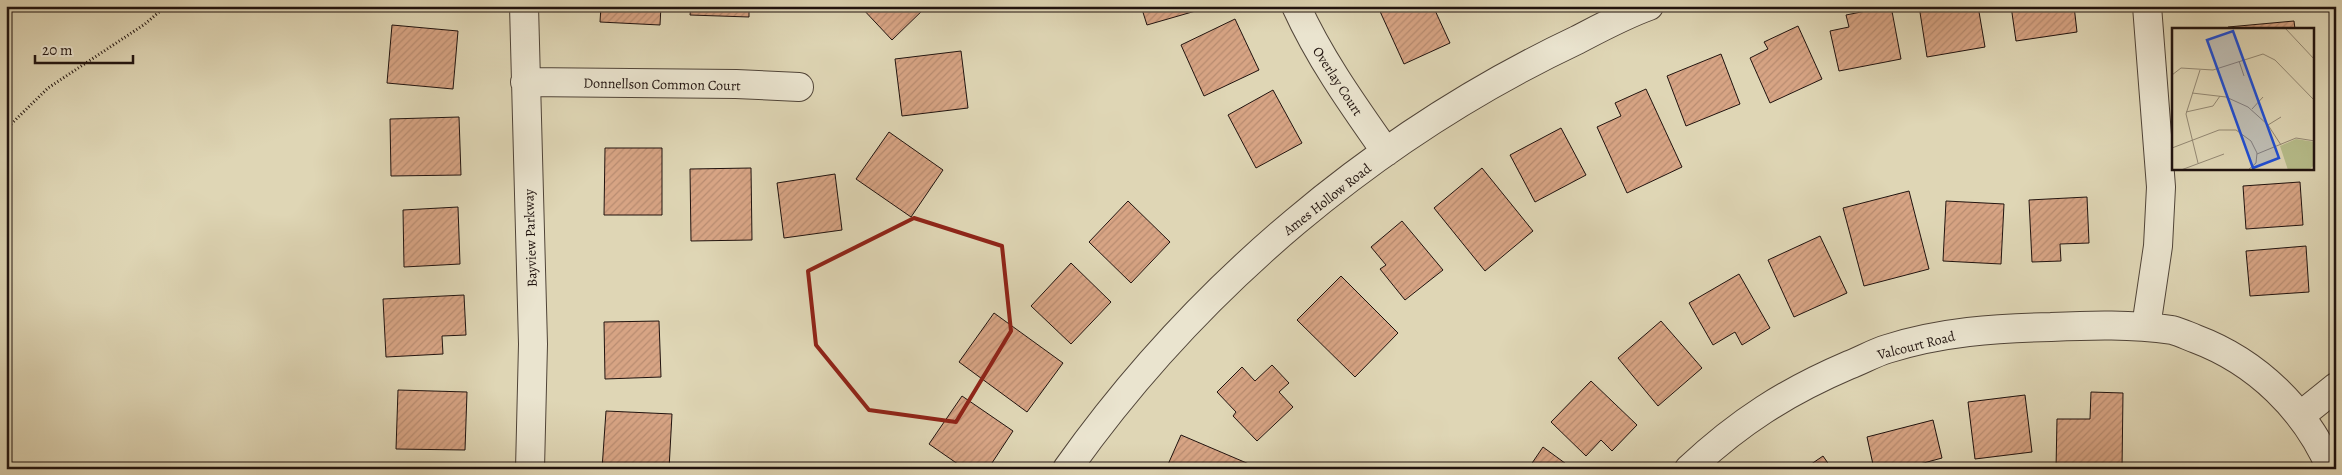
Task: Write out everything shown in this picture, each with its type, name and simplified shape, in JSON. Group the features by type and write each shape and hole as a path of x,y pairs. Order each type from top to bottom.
{"street":[{"name":"Bayview Parkway","path":"524,6 533,344 530,469"},
{"name":"Overlay Court","path":"1296,6 1311,38 1334,78 1386,152"},
{"name":"Ames Hollow Road","path":"1067,469 1122,397 1164,347 1267,247 1322,200 1386,152 1464,100 1523,65 1649,6"},
{"path":"2146,327 2158,246 2161,187 2147,6"},
{"name":"Donnellson Common Court","path":"526,82 736,84 799,87"},
{"name":"Valcourt Road","path":"1688,469 1722,438 1769,404 1828,374 1887,349 1946,335 2002,328 2124,325 2182,334 2213,346 2247,365 2282,394 2300,416 2315,435 2331,469"},
{"path":"2300,416 2336,387"}],"path":[{"path":"6,129 48,88 145,24 166,6"}],"highlighted area":[{"path":"914,218 1002,246 1011,331 956,422 869,410 816,345 808,271"}],"building":[{"path":"601,6 661,6 660,25 600,22"},
{"path":"691,6 749,6 749,17 690,15"},
{"path":"860,6 927,6 892,40"},
{"path":"1141,6 1198,6 1199,10 1147,25"},
{"path":"1433,6 1450,43 1404,64 1378,7"},
{"path":"1891,6 1901,59 1839,71 1830,31 1849,27 1846,15"},
{"path":"1919,6 1978,6 1985,47 1927,57"},
{"path":"2011,6 2074,6 2077,32 2016,41"},
{"path":"1235,19 1259,70 1204,96 1181,45"},
{"path":"2294,21 2295,28 2228,28"},
{"path":"392,25 458,31 453,89 387,83"},
{"path":"1798,26 1822,79 1770,103 1750,58 1768,49 1764,42"},
{"path":"961,51 968,108 902,116 895,59"},
{"path":"1721,54 1740,104 1686,126 1667,76"},
{"path":"1646,89 1682,167 1627,193 1597,127 1621,116 1615,103"},
{"path":"1273,90 1302,143 1256,168 1228,115"},
{"path":"459,117 461,175 391,176 390,119"},
{"path":"1561,128 1586,175 1535,202 1510,155"},
{"path":"889,132 943,170 911,217 856,179"},
{"path":"605,148 662,148 662,215 604,215"},
{"path":"751,168 752,240 691,241 690,169"},
{"path":"1482,168 1533,231 1485,271 1434,208"},
{"path":"835,174 842,230 784,238 777,183"},
{"path":"2300,182 2303,225 2246,229 2243,186"},
{"path":"1909,191 1929,269 1864,286 1843,208"},
{"path":"2087,197 2089,243 2060,244 2061,261 2032,262 2029,200"},
{"path":"1128,201 1170,242 1131,283 1089,242"},
{"path":"1946,201 2004,204 2001,264 1943,261"},
{"path":"458,207 460,264 404,267 403,210"},
{"path":"1402,221 1443,270 1405,300 1380,269 1386,265 1371,247"},
{"path":"1820,236 1847,293 1794,317 1768,260"},
{"path":"2306,246 2309,292 2250,296 2246,251"},
{"path":"1071,263 1111,302 1071,344 1031,306"},
{"path":"1739,274 1770,328 1742,345 1735,332 1713,345 1689,303"},
{"path":"1341,276 1398,333 1355,377 1297,320"},
{"path":"464,295 466,335 442,336 443,354 386,357 383,299"},
{"path":"994,313 1063,363 1027,412 959,362"},
{"path":"659,321 661,377 605,379 604,322"},
{"path":"1661,321 1702,368 1658,406 1618,358"},
{"path":"1272,365 1289,383 1279,392 1293,407 1257,441 1233,416 1236,412 1217,392 1242,367 1255,381"},
{"path":"1591,381 1637,425 1612,451 1601,440 1586,456 1551,422"},
{"path":"398,390 467,392 465,450 396,449"},
{"path":"2091,392 2123,393 2122,469 2056,469 2057,419 2090,419"},
{"path":"2025,395 2032,452 1975,459 1968,402"},
{"path":"962,396 1013,431 988,469 965,469 929,444"},
{"path":"606,411 672,414 669,469 602,469"},
{"path":"1933,420 1942,458 1920,464 1921,469 1874,469 1867,437"},
{"path":"1181,435 1256,467 1256,469 1166,469"},
{"path":"1543,447 1573,469 1528,469"},
{"path":"1823,456 1832,469 1804,469"}]}
